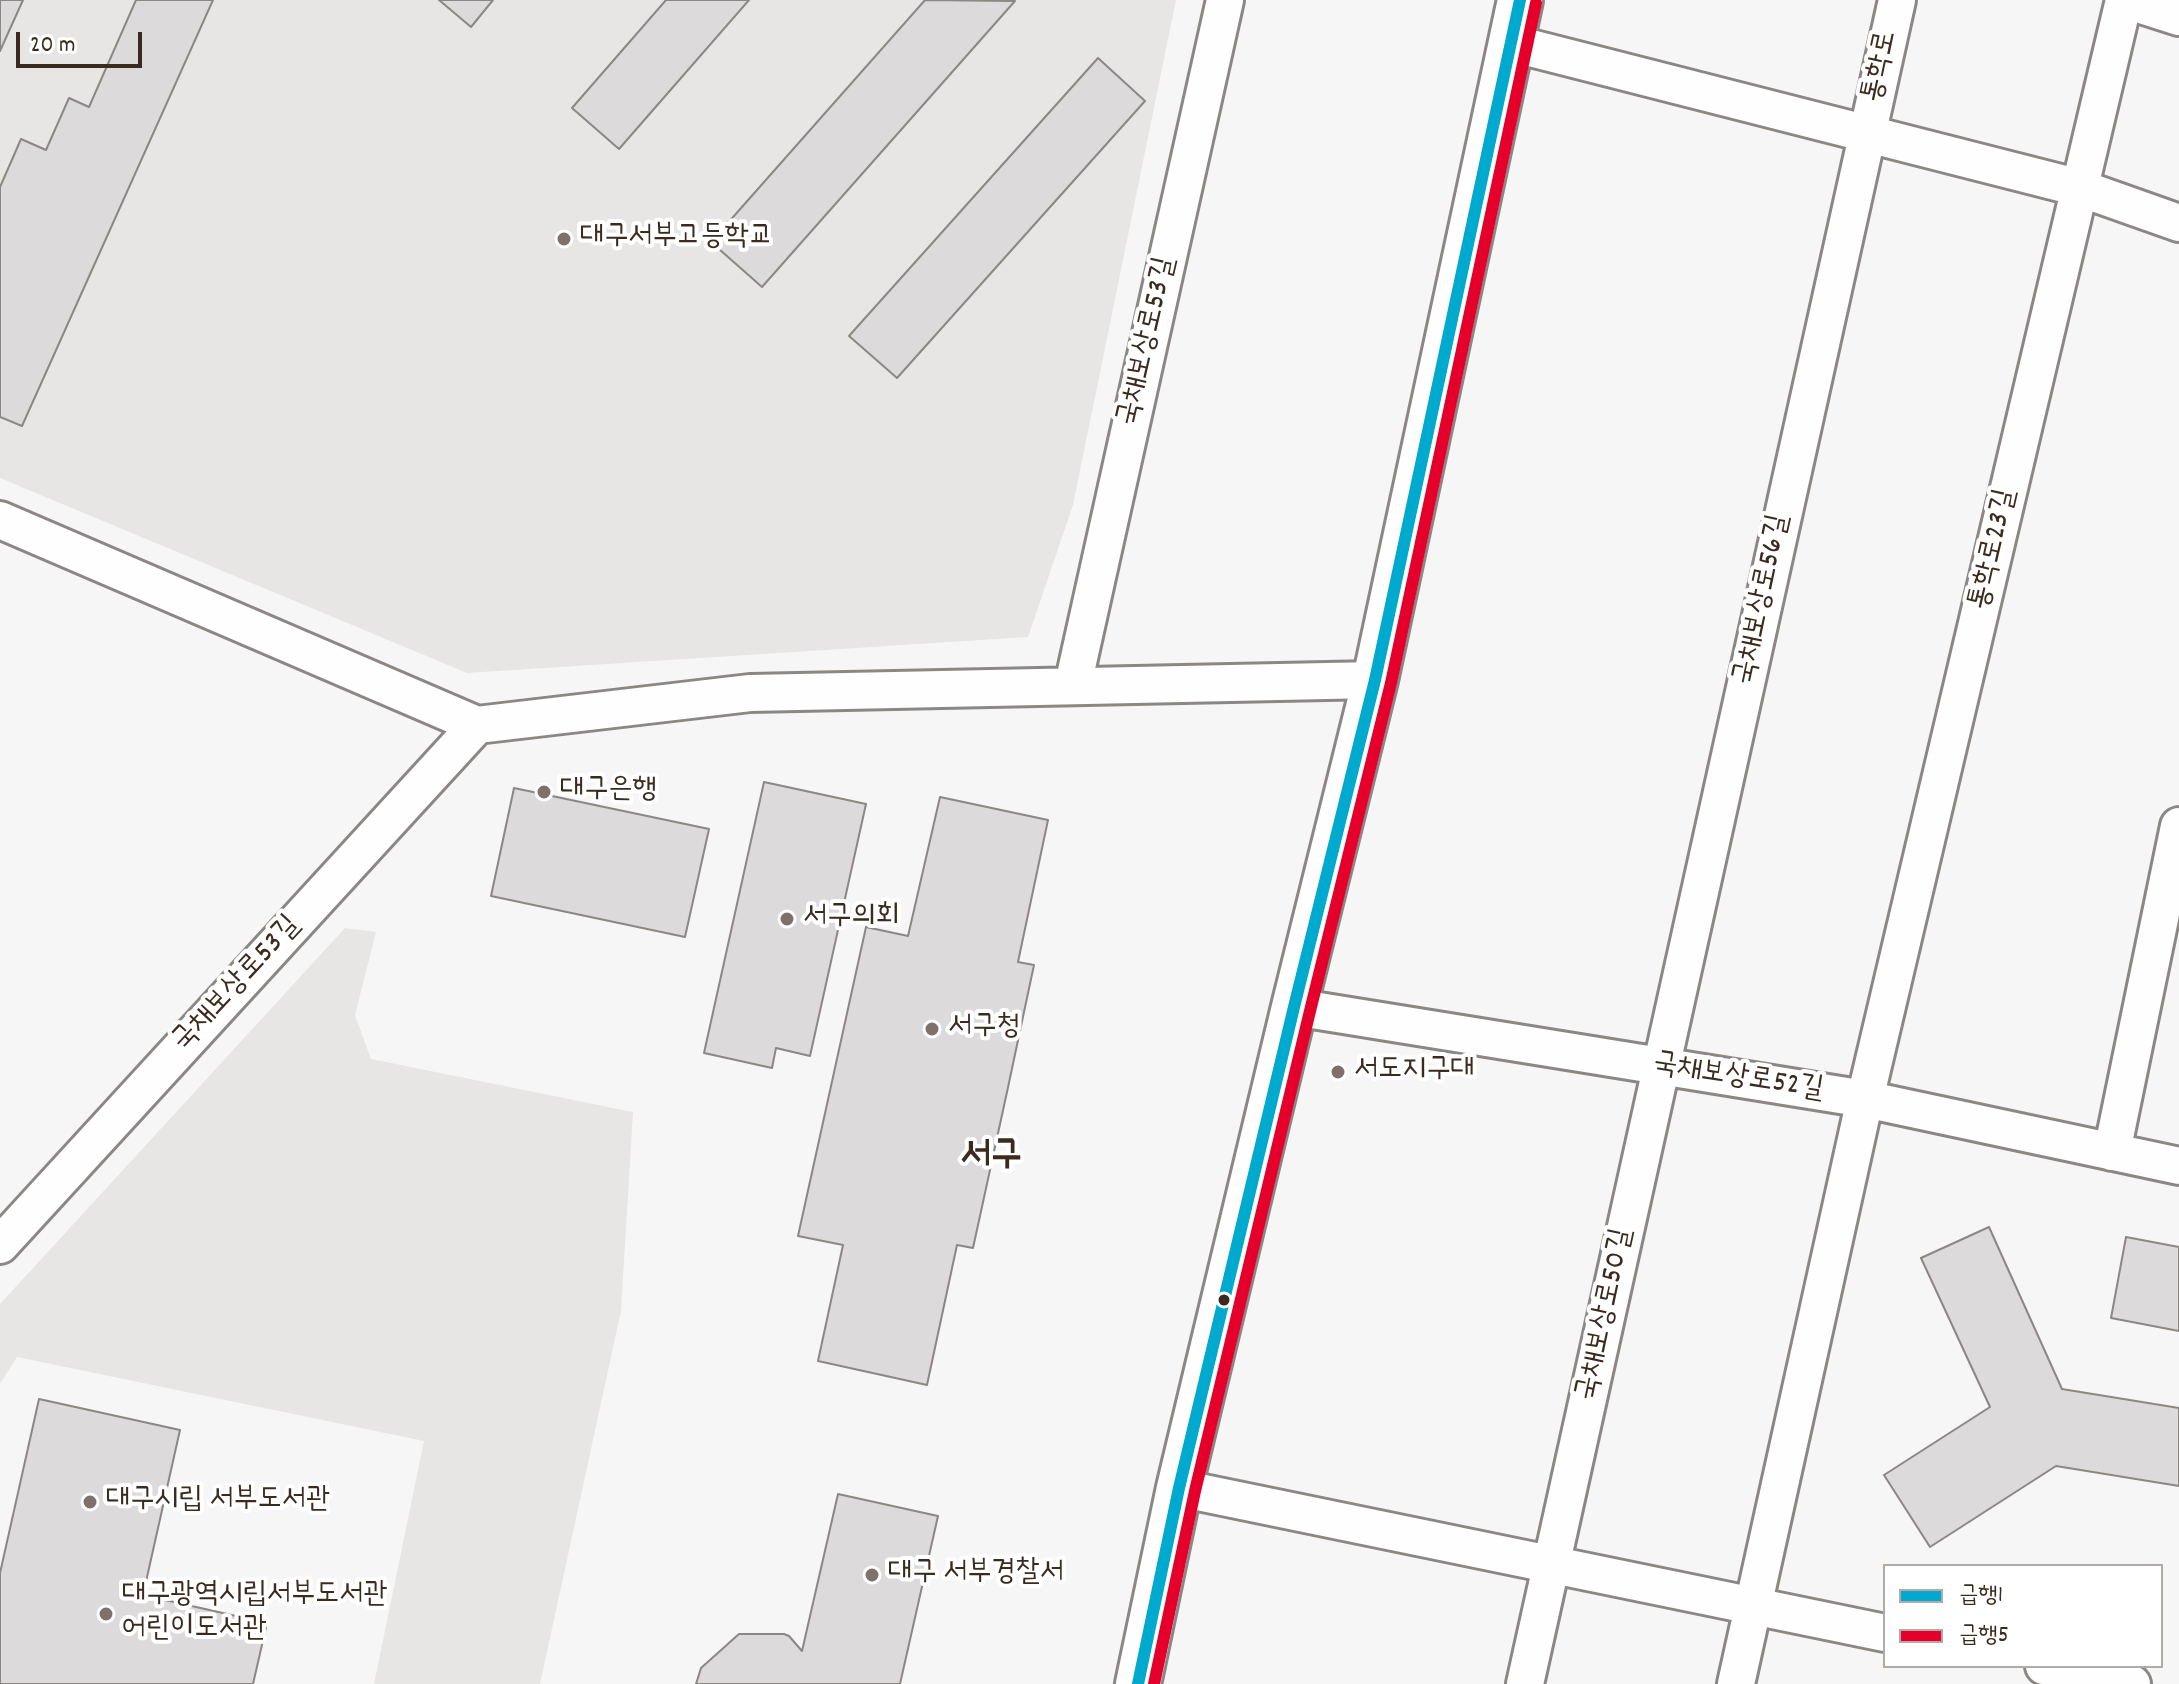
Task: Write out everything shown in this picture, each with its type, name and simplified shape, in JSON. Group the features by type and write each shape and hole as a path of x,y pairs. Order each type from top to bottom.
{"main road":[{"path":"1138,1684 1179,1488 1375,680 1520,0"}],"street":[{"name":"국채보상로53길","path":"1073,685 1225,0"},
{"name":"통학로","path":"1867,134 1897,0"},
{"name":"통학로23길","path":"1753,1606 1865,1099 2125,0 2179,17"},
{"path":"1511,43 2080,188 2179,223"},
{"name":"국채보상로56길","path":"1662,1066 1867,134"},
{"path":"0,520 477,725 750,693 1375,680"},
{"name":"국채보상로53길","path":"0,1245 477,725"},
{"path":"2112,1152 2179,826"},
{"name":"국채보상로52길","path":"1294,1007 1865,1099 2179,1166"},
{"name":"국채보상로50길","path":"1525,1684 1662,1066"},
{"path":"1179,1488 1883,1633"},
{"path":"1736,1684 1753,1606"},
{"path":"2054,1668 2132,1684"}],"shaded area":[{"name":"대구서부고등학교","path":"0,0 1176,0 1073,505 1028,637 467,673 0,478"},
{"path":"377,76 832,453 718,638 468,636 269,527 113,391"},
{"path":"345,928 376,932 355,1015 371,1059 633,1112 621,1311 540,1684 374,1684 424,1441 17,1357 0,1384 0,1304"}],"building":[{"path":"0,0 23,0 0,51"},
{"path":"136,0 213,0 22,426 0,417 0,187 21,139 46,150 69,98 89,107"},
{"path":"439,0 493,0 471,27"},
{"path":"666,0 749,0 619,149 572,108"},
{"path":"925,0 1015,1 762,287 711,242"},
{"path":"1098,58 1145,101 897,378 849,336"},
{"name":"서구의회","path":"764,782 866,804 810,1056 776,1048 772,1068 704,1053"},
{"path":"514,788 709,829 685,937 491,896"},
{"name":"서구청","path":"940,797 1048,820 1018,962 1034,965 1007,1092 973,1248 957,1245 927,1385 818,1361 843,1245 798,1236 866,927 908,936"},
{"path":"1989,1227 2062,1389 2179,1408 2179,1486 2056,1466 1930,1547 1884,1475 1990,1407 1921,1258"},
{"path":"2126,1237 2179,1247 2179,1331 2111,1318"},
{"name":"대구시립 서부도서관","path":"39,1399 180,1430 143,1595 267,1623 253,1684 0,1684 0,1573"},
{"name":"대구 서부경찰서","path":"838,1494 938,1516 900,1684 696,1684 701,1668 739,1634 784,1634 802,1651"}],"transit line":[{"name":"급행1","path":"1138,1684 1179,1488 1375,680 1520,0"},
{"name":"급행5","path":"1154,1684 1195,1491 1391,683 1536,3"}],"place":[{"name":"대구서부고등학교","path":"564,239"},
{"name":"대구은행","path":"544,792"},
{"name":"서구의회","path":"787,919"},
{"name":"서구청","path":"932,1029"},
{"name":"서도지구대","path":"1338,1072"},
{"name":"대구시립 서부도서관","path":"90,1502"},
{"name":"대구 서부경찰서","path":"872,1575"},
{"name":"대구광역시립서부도서관 어린이도서관","path":"106,1614"}],"district":[{"name":"서구","path":"991,1159"}]}
